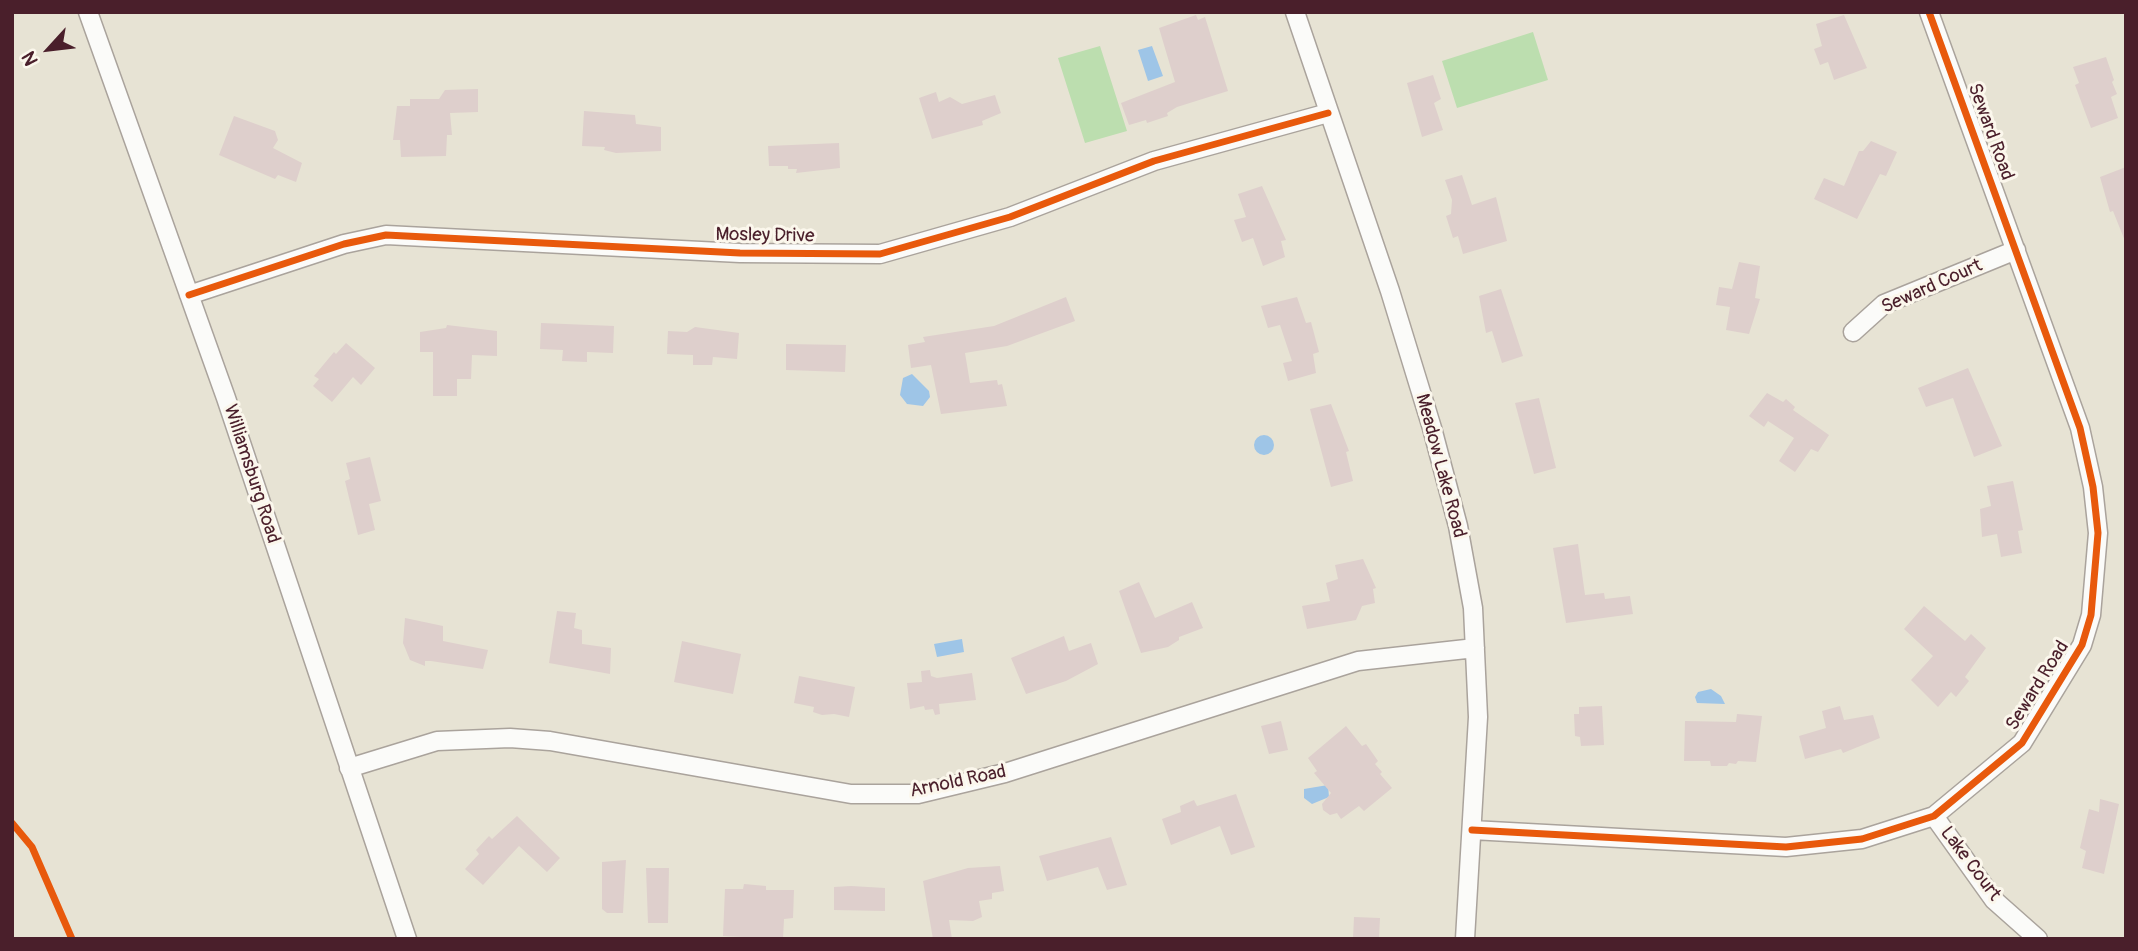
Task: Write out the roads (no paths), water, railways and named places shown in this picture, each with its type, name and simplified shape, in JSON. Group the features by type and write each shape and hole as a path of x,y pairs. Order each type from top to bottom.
{"street":[{"name":"Williamsburg Road","path":"88,12 189,295 407,939"},
{"name":"Meadow Lake Road","path":"1295,12 1390,291 1432,428 1458,526 1473,608 1478,718 1465,939"},
{"name":"Seward Road","path":"1472,830 1786,847 1861,839 1934,816 2022,743 2082,645 2091,615 2098,533 2093,487 2080,425 1929,12"},
{"name":"Mosley Drive","path":"189,295 344,244 386,234 740,253 880,254 1010,217 1154,161 1328,113"},
{"name":"Seward Court","path":"1853,332 1884,304 2016,250"},
{"name":"Arnold Road","path":"349,768 437,741 510,738 550,741 851,794 918,794 1005,773 1357,661 1475,648"},
{"name":"Lake Court","path":"1934,816 1994,900 2038,939"}],"water":[{"path":"1152,46 1163,76 1148,81 1138,50"},
{"path":"912,374 929,391 930,397 923,406 907,404 900,395 903,378"},
{"path":"1260,435 1268,435 1274,445 1268,455 1260,455 1254,449 1254,441"},
{"path":"962,639 964,652 937,657 934,644"},
{"path":"1711,689 1721,696 1725,704 1697,703 1695,697 1698,692"},
{"path":"1328,785 1329,797 1312,804 1304,798 1304,789"}]}
